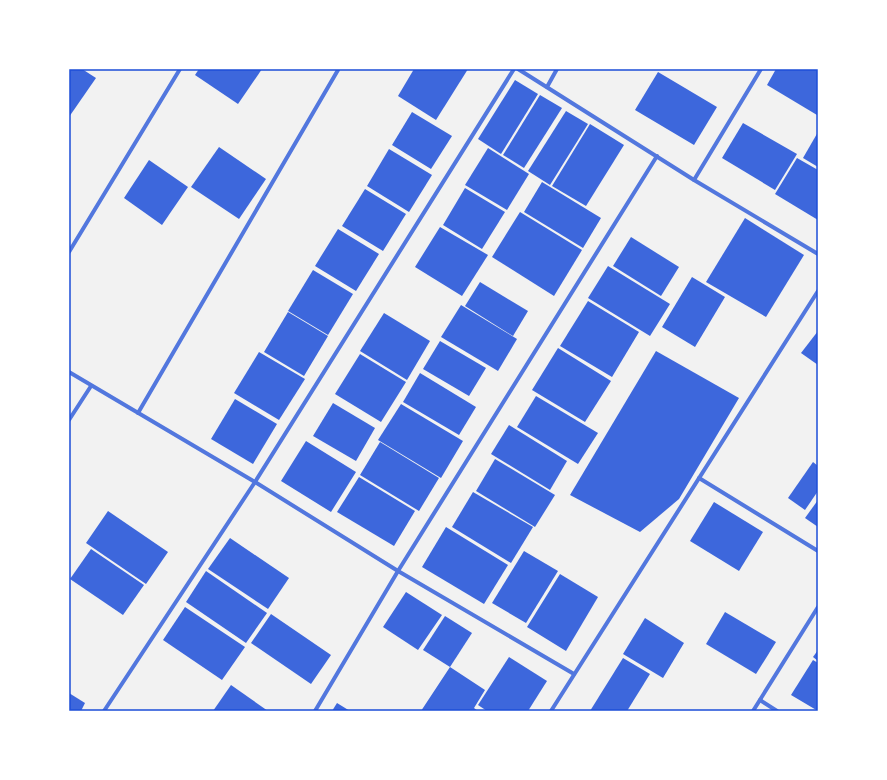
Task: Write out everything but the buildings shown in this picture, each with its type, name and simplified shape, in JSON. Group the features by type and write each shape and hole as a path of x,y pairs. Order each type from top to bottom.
{"street":[{"path":"69,252 180,69"},
{"path":"104,711 255,482 514,69"},
{"path":"518,69 694,180 818,254"},
{"path":"547,88 557,69"},
{"path":"694,180 761,69"},
{"path":"138,413 338,70"},
{"path":"315,711 398,571 657,156"},
{"path":"551,711 818,291"},
{"path":"69,372 255,482 398,571 574,674"},
{"path":"69,420 91,386"},
{"path":"699,478 818,550"},
{"path":"753,711 818,607"},
{"path":"760,700 777,711"}]}
